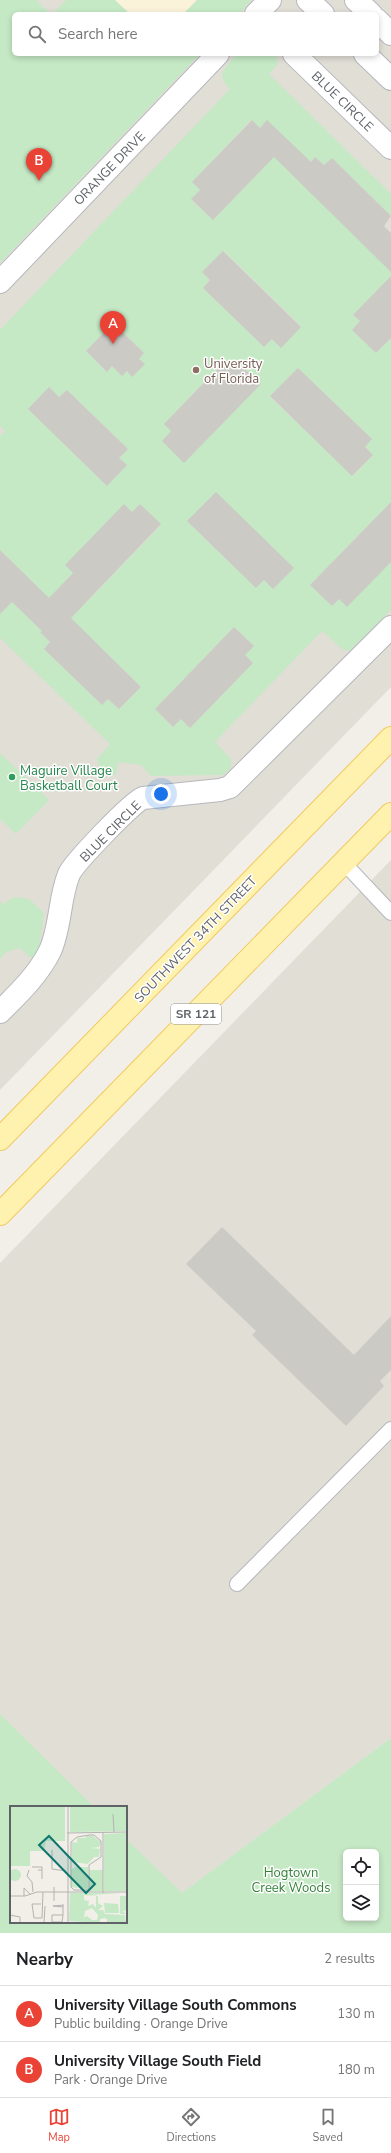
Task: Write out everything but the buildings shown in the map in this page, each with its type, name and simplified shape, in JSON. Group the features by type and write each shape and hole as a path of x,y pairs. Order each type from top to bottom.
{"main road":[{"name":"SOUTHWEST 34TH STREET","path":"0,1139 391,738"},
{"name":"SR 121","path":"0,1214 391,814"}],"street":[{"path":"258,12 270,0"},
{"path":"308,0 321,12"},
{"path":"356,0 369,12"},
{"path":"379,22 391,34"},
{"name":"ORANGE DRIVE","path":"0,282 216,56"},
{"name":"BLUE CIRCLE","path":"296,56 391,148"},
{"path":"367,56 391,79"},
{"name":"BLUE CIRCLE","path":"0,1012 33,979 51,948 70,874 126,811 137,801 143,798 220,790 230,787 391,627"}],"lane":[{"path":"344,863 391,913"},
{"path":"237,1584 391,1429"}],"shaded area":[{"name":"University of Florida","path":"0,0 391,0 391,687 0,1090"},
{"path":"391,860 391,1738 181,1894 143,1933 0,1933 0,1263"}],"green space":[{"path":"0,0 36,0 49,12 12,12 12,56 198,56 0,263"},
{"path":"66,0 251,0 241,12 54,12"},
{"path":"234,56 276,56 278,64 269,74 391,194 391,216 332,158 324,165 315,157 295,178 391,236 391,276 353,315 360,321 352,330 376,353 391,338 391,515 384,509 310,585 332,606 339,599 391,562 391,610 349,651 342,649 322,631 215,742 231,759 231,768 223,775 151,776 141,765 118,762 116,775 107,773 99,766 97,759 110,744 0,638 0,604 5,609 12,602 22,611 42,591 0,550 0,436 5,431 0,426 0,330 230,89 223,81 222,72","holes":["251,120 260,128 267,120 267,164 213,220 191,200 200,190 192,182","224,251 301,326 281,348 272,339 264,347 203,288 210,280 221,253","113,323 144,353 139,359 144,364 132,377 127,371 122,376 112,366 107,372 86,351","237,362 260,384 171,431 164,424 221,364 229,370","303,373 372,439 365,447 373,455 353,476 270,397","49,388 59,397 67,390 128,449 119,458 127,465 107,486 28,409","140,504 161,525 86,603 64,582","196,530 293,568 273,589 264,580 256,588","62,610 141,687 119,709 108,699 102,705 44,649 50,642 40,632","234,627 254,646 245,655 253,663 190,728 181,719 173,727 155,709"]},
{"name":"Maguire Village Basketball Court","path":"0,753 49,800 16,834 0,819"},
{"path":"14,897 29,899 44,913 38,954 35,959 30,957 20,948 6,952 0,959 0,901 3,904"},
{"name":"Hogtown Creek Woods","path":"0,1714 93,1806 10,1806 10,1923 127,1923 127,1840 182,1893 391,1738 391,1933 0,1933"}],"sand":[{"path":"115,0 197,0 185,12 128,12"}],"place":[{"name":"University Village South Field","path":"39,181"},
{"name":"University Village South Commons","path":"113,344"},
{"name":"University of Florida","path":"196,370"},
{"name":"Maguire Village Basketball Court","path":"12,777"}]}
